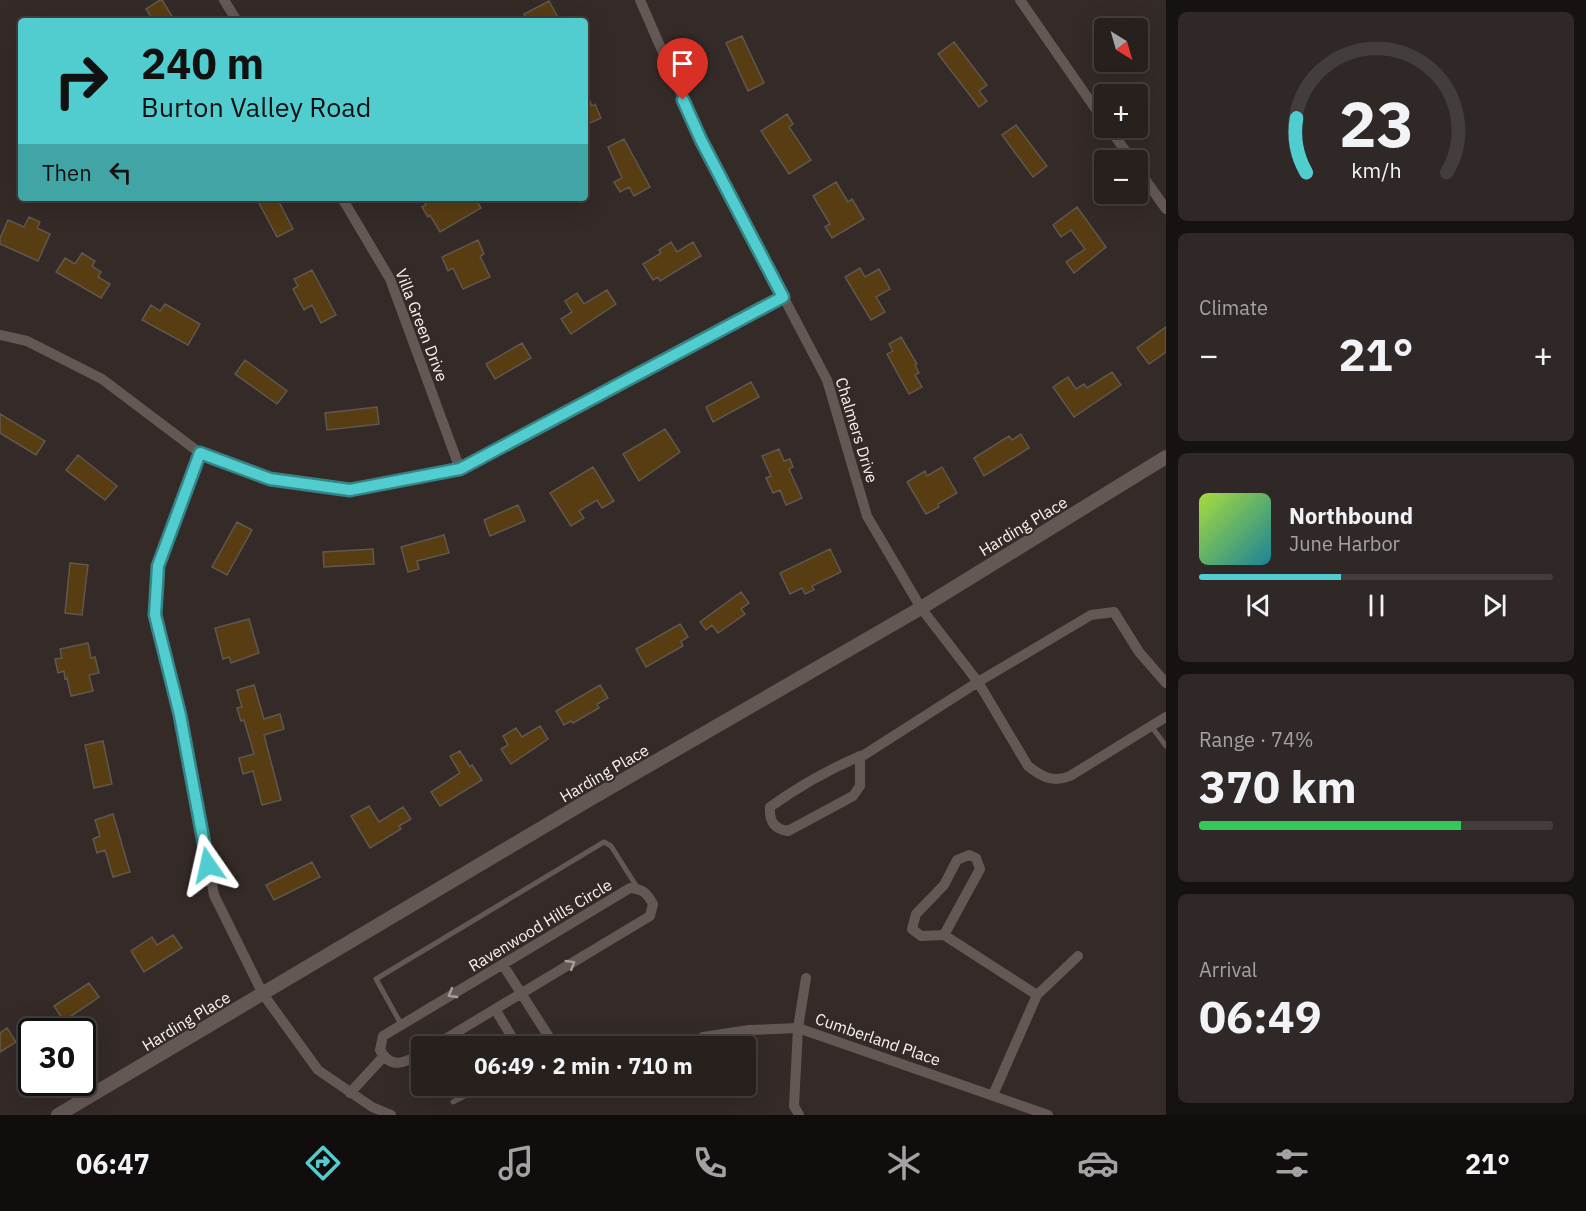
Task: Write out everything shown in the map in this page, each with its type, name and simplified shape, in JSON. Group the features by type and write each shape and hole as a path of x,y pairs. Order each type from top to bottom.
{"main road":[{"name":"Harding Place","path":"58,1115 587,801 921,608 1166,457"}],"street":[{"path":"224,0 235,18"},
{"name":"Chalmers Drive","path":"640,0 701,140 827,380 867,516 921,608 978,682 1028,766 1041,776 1058,780 1070,776 1166,717"},
{"path":"1020,0 1094,107"},
{"path":"1148,184 1166,209"},
{"name":"Villa Green Drive","path":"344,201 390,279 460,469"},
{"path":"0,335 27,341 102,379 200,453 270,479 350,490 460,469 783,297"},
{"path":"200,453 158,566 155,615 180,715 214,895 263,994 318,1070 372,1107 391,1115"},
{"path":"860,756 860,786 853,796 788,831 778,830 769,814 770,807 800,786 860,756 1091,615 1114,612 1139,652 1166,683"},
{"path":"944,935 980,869 976,858 969,855 957,860 944,885 914,916 912,929 921,936 944,935 1037,994"},
{"name":"Ravenwood Hills Circle","path":"350,1093 384,1056 380,1050 383,1036 630,888 647,894 653,904 650,916 450,1036"},
{"path":"993,1095 1037,994 1078,956"},
{"path":"503,965 548,1036"},
{"path":"799,1115 794,1106 798,1028 806,978"},
{"path":"495,1009 511,1036"},
{"name":"Cumberland Place","path":"709,1036 748,1030 798,1028 1048,1115"},
{"path":"384,1056 388,1061 399,1064 411,1058"}],"lane":[{"path":"1150,726 1166,746"},
{"path":"401,1024 376,979 604,842 611,846 638,889"},
{"path":"453,1102 465,1096"}],"building":[{"path":"162,0 173,18 152,18 146,9"},
{"path":"549,1 558,18 526,18 524,14"},
{"path":"742,36 764,83 748,91 726,43"},
{"path":"954,42 987,85 979,91 987,101 979,107 938,54"},
{"path":"588,96 592,106 595,104 601,118 588,124"},
{"path":"787,114 793,124 789,127 811,160 789,174 761,131"},
{"path":"1016,125 1047,166 1033,177 1002,135"},
{"path":"624,139 650,187 634,196 629,187 620,192 614,182 622,178 608,147"},
{"path":"836,182 848,202 852,199 864,219 832,238 825,227 830,224 813,196"},
{"path":"279,201 293,229 277,237 259,203"},
{"path":"424,201 477,201 481,208 440,232 430,215 428,217 422,207 426,205"},
{"path":"1077,207 1106,247 1074,273 1066,262 1085,249 1071,230 1061,237 1053,225"},
{"path":"29,217 40,222 37,228 50,234 38,261 0,244 0,238 8,220 24,227"},
{"path":"478,240 484,254 480,256 490,277 463,289 453,268 448,271 442,257"},
{"path":"671,242 677,252 693,242 701,256 660,281 658,277 653,280 643,264 661,253 659,250"},
{"path":"82,253 95,261 92,266 101,272 98,277 110,284 101,298 56,272 65,258 75,264"},
{"path":"860,268 865,277 879,269 890,289 876,297 885,312 871,320 845,277"},
{"path":"312,270 336,315 321,323 312,305 304,310 293,289 298,286 294,279"},
{"path":"607,290 616,304 571,334 561,319 572,312 565,301 577,293 584,304"},
{"path":"165,304 200,324 188,345 142,320 151,305 160,311"},
{"path":"1166,327 1166,352 1149,364 1137,348"},
{"path":"901,337 917,364 915,365 919,373 915,375 922,387 909,394 887,354 893,351 889,344"},
{"path":"522,343 531,358 495,379 486,364"},
{"path":"245,360 287,391 277,404 235,374"},
{"path":"1112,372 1121,385 1074,417 1053,387 1068,377 1076,389 1084,384 1087,388"},
{"path":"751,382 759,397 713,422 706,407"},
{"path":"377,407 379,424 327,430 325,413"},
{"path":"0,414 45,441 36,455 0,433"},
{"path":"665,429 680,452 639,481 623,454"},
{"path":"1021,434 1029,448 984,476 974,458 1009,436 1012,440"},
{"path":"779,449 784,461 790,459 793,467 789,469 802,498 786,505 780,490 773,493 766,478 771,476 762,456"},
{"path":"78,455 117,486 105,500 66,470"},
{"path":"593,467 614,501 602,508 597,500 579,511 584,518 571,526 550,493"},
{"path":"942,467 957,493 926,514 907,482 925,471 927,476"},
{"path":"518,505 525,521 490,536 484,520"},
{"path":"237,522 252,530 227,575 212,567"},
{"path":"444,535 449,553 417,561 419,569 408,572 401,547"},
{"path":"373,549 374,564 324,567 323,552"},
{"path":"830,549 841,572 812,586 814,590 805,594 802,588 790,594 780,573"},
{"path":"70,563 88,565 82,615 65,613"},
{"path":"741,592 749,603 741,609 745,614 718,633 712,625 706,630 700,622"},
{"path":"249,619 259,653 231,663 229,657 223,659 215,628"},
{"path":"680,624 688,637 681,641 683,646 646,667 636,649"},
{"path":"88,643 91,658 95,657 99,673 89,675 93,691 71,696 64,671 58,673 55,659 62,658 60,649"},
{"path":"254,685 264,719 280,714 284,729 264,735 281,800 262,805 253,771 243,774 239,758 254,754 244,720 241,721 237,708 242,707 237,690"},
{"path":"600,685 608,698 597,704 599,708 573,723 571,721 564,725 556,711"},
{"path":"540,726 548,739 511,764 501,749 508,745 503,736 516,728 522,737"},
{"path":"103,741 112,784 94,788 85,745"},
{"path":"460,751 482,780 440,806 431,792 460,773 450,756"},
{"path":"369,806 379,822 403,807 411,819 399,826 401,829 370,848 351,816"},
{"path":"113,814 130,872 113,877 105,850 97,853 93,839 100,836 95,820"},
{"path":"312,862 320,877 274,900 266,885"},
{"path":"173,935 182,948 144,972 131,951 152,937 157,945"},
{"path":"89,983 99,997 68,1018 62,1018 54,1006"},
{"path":"7,1028 16,1042 0,1052 0,1033"}],"route":[{"path":"208,865 180,715 155,615 158,566 200,453 270,479 350,490 460,469 783,297 701,140 683,100"}]}
